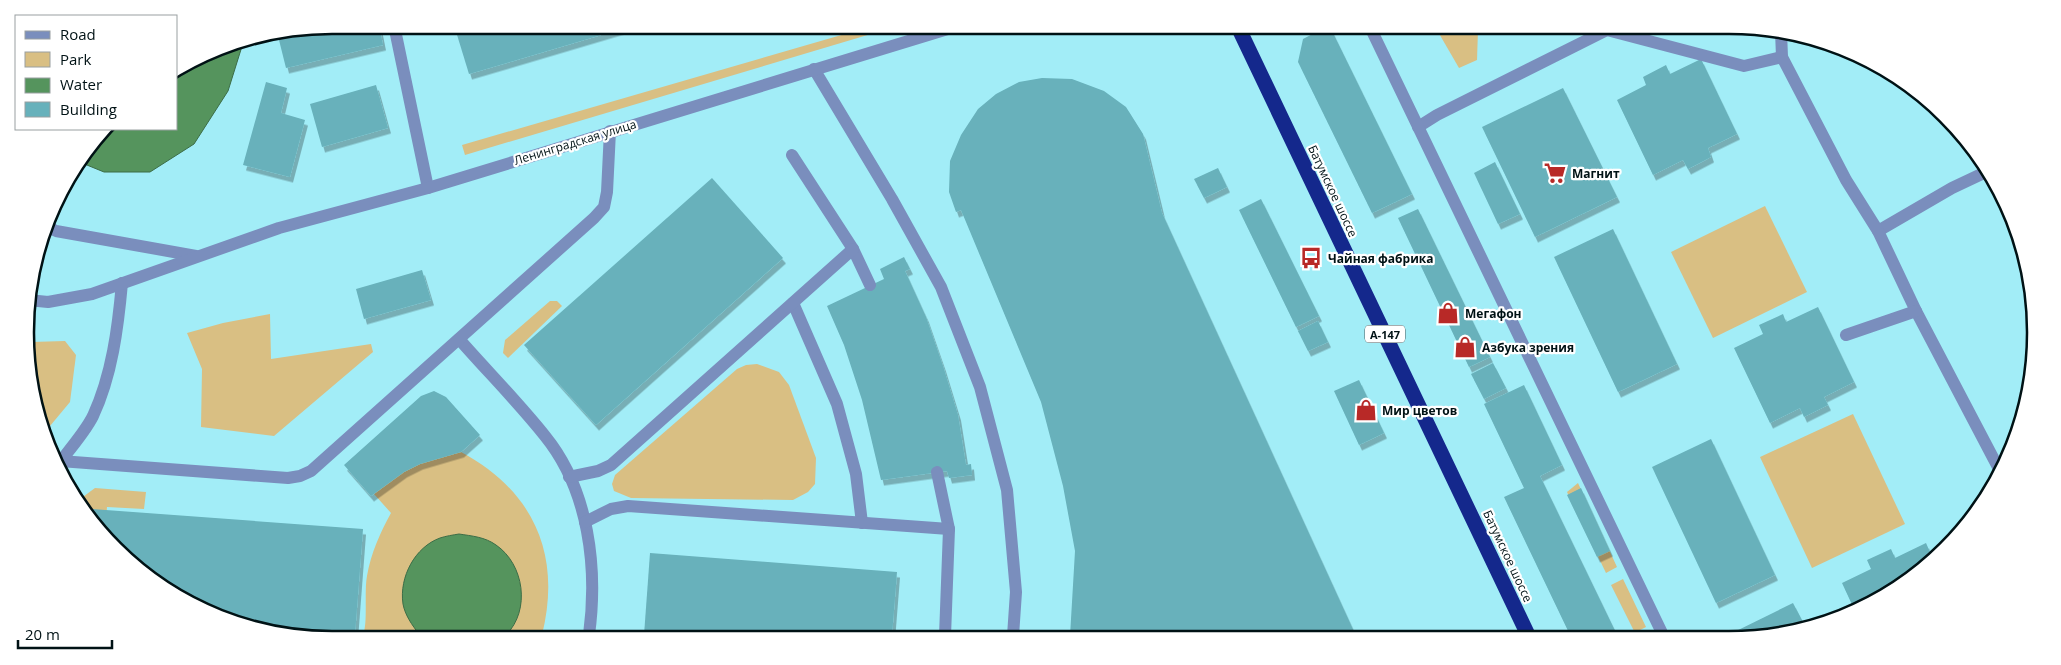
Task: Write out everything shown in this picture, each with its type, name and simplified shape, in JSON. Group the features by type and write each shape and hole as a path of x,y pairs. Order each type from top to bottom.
{"highway":[{"name":"Батумское шоссе","path":"1242,34 1527,631"}],"street":[{"path":"396,34 428,188"},
{"name":"Ленинградская улица","path":"35,301 48,302 92,294 279,228 428,188 931,34"},
{"path":"1373,34 1661,631"},
{"path":"1418,126 1599,34"},
{"path":"1622,34 1744,66 1782,57"},
{"path":"1781,38 1782,57 1846,180 1878,231 1916,311 1996,465"},
{"path":"814,69 892,199 941,287 980,387 1007,490 1016,592 1013,631"},
{"path":"64,462 288,478 300,476 311,471 604,207 610,132"},
{"path":"792,155 852,249 870,285"},
{"path":"1878,231 1952,188 1981,174"},
{"name":"Ленинградская улица","path":"52,229 198,256"},
{"path":"569,477 598,471 611,465 852,249"},
{"path":"62,458 92,418 105,385 120,312 122,283"},
{"path":"793,303 837,404 856,474 862,523"},
{"path":"1846,336 1916,311"},
{"path":"459,339 546,437 569,477 585,522 593,574 593,604 589,631"},
{"path":"937,472 949,530 946,631"},
{"path":"585,522 611,509 628,506 949,530"}],"green space":[{"path":"845,34 871,34 465,155 462,145"},
{"path":"1439,34 1478,34 1477,60 1459,68"},
{"path":"1765,206 1807,292 1713,338 1671,252"},
{"path":"550,301 557,301 562,306 508,358 503,353 505,340"},
{"path":"270,314 271,359 371,344 373,352 274,436 201,427 202,369 187,333 223,323"},
{"path":"65,341 76,355 70,402 49,427 39,391 34,342"},
{"path":"757,364 779,372 789,385 816,458 815,484 808,492 793,500 631,498 614,491 612,484 615,475 737,369 746,365"},
{"path":"1853,414 1905,524 1812,568 1760,457"},
{"path":"461,452 486,468 507,486 524,506 536,528 544,552 548,578 547,606 543,631 364,631 366,582 371,559 376,543 391,513 374,494 404,472 420,464"},
{"path":"1578,483 1617,567 1606,573 1567,492"},
{"path":"95,488 146,492 144,509 107,507 105,526 83,497"},
{"path":"1623,579 1646,627 1634,631 1611,585"}],"water":[{"path":"241,48 228,91 194,144 150,172 104,172 86,165 113,130 178,130 178,77 218,56"},
{"path":"459,534 487,540 505,553 513,564 521,588 521,601 519,613 509,631 417,631 411,623 403,604 402,594 406,574 423,548 442,537"}],"building":[{"path":"313,34 381,34 383,45 286,68 279,38"},
{"path":"457,34 604,34 469,74"},
{"path":"1312,34 1333,34 1412,194 1372,213 1298,62 1303,39"},
{"path":"1701,59 1737,134 1708,148 1711,157 1688,169 1683,160 1653,175 1617,100 1646,85 1643,77 1666,65 1670,74"},
{"path":"1042,78 1072,79 1104,91 1126,107 1143,134 1162,213 1354,631 1070,631 1075,551 1063,486 1041,402 961,210 956,212 949,192 950,161 961,135 978,109 996,94 1019,82"},
{"path":"266,82 287,88 281,113 305,120 290,177 243,165"},
{"path":"376,85 388,128 322,147 310,104"},
{"name":"Магнит","path":"1563,88 1617,197 1535,237 1482,127"},
{"path":"1495,162 1520,214 1498,224 1474,173"},
{"path":"1218,168 1227,187 1204,198 1194,179"},
{"path":"712,178 783,258 596,425 524,345"},
{"path":"1261,199 1319,316 1296,327 1239,210"},
{"path":"1418,209 1490,357 1469,367 1398,218"},
{"path":"1613,229 1677,364 1618,392 1554,257"},
{"path":"904,257 910,269 905,271 926,317 943,366 958,415 966,465 971,464 972,475 949,478 947,471 881,480 862,400 844,345 827,306 884,279 880,269"},
{"path":"422,270 431,300 364,319 356,289"},
{"path":"1818,307 1854,382 1824,397 1828,405 1804,417 1800,408 1770,423 1734,348 1763,334 1759,325 1783,314 1786,322"},
{"path":"1318,321 1328,342 1308,351 1298,331"},
{"path":"1493,363 1506,388 1484,399 1471,374"},
{"path":"1359,380 1384,433 1359,445 1334,391"},
{"path":"1524,385 1562,465 1540,476 1615,631 1568,631 1504,497 1524,488 1484,404"},
{"path":"434,391 446,397 480,435 461,452 420,464 404,472 371,496 344,465 421,396"},
{"path":"1711,439 1775,575 1716,603 1652,467"},
{"path":"1581,488 1610,551 1597,557 1567,495"},
{"path":"92,510 363,529 355,631 313,631 274,626 218,609 183,591 151,570 121,544"},
{"path":"1926,543 1930,553 1894,581 1852,605 1842,583 1871,569 1867,560 1891,549 1895,558"},
{"path":"650,553 897,572 892,631 644,631"},
{"path":"1793,603 1803,622 1767,629 1736,631"}],"place":[{"name":"Магнит","path":"1555,173"},
{"name":"Чайная фабрика","path":"1311,258"},
{"name":"Мегафон","path":"1448,313"},
{"name":"Азбука зрения","path":"1465,347"},
{"name":"Мир цветов","path":"1366,410"}]}
